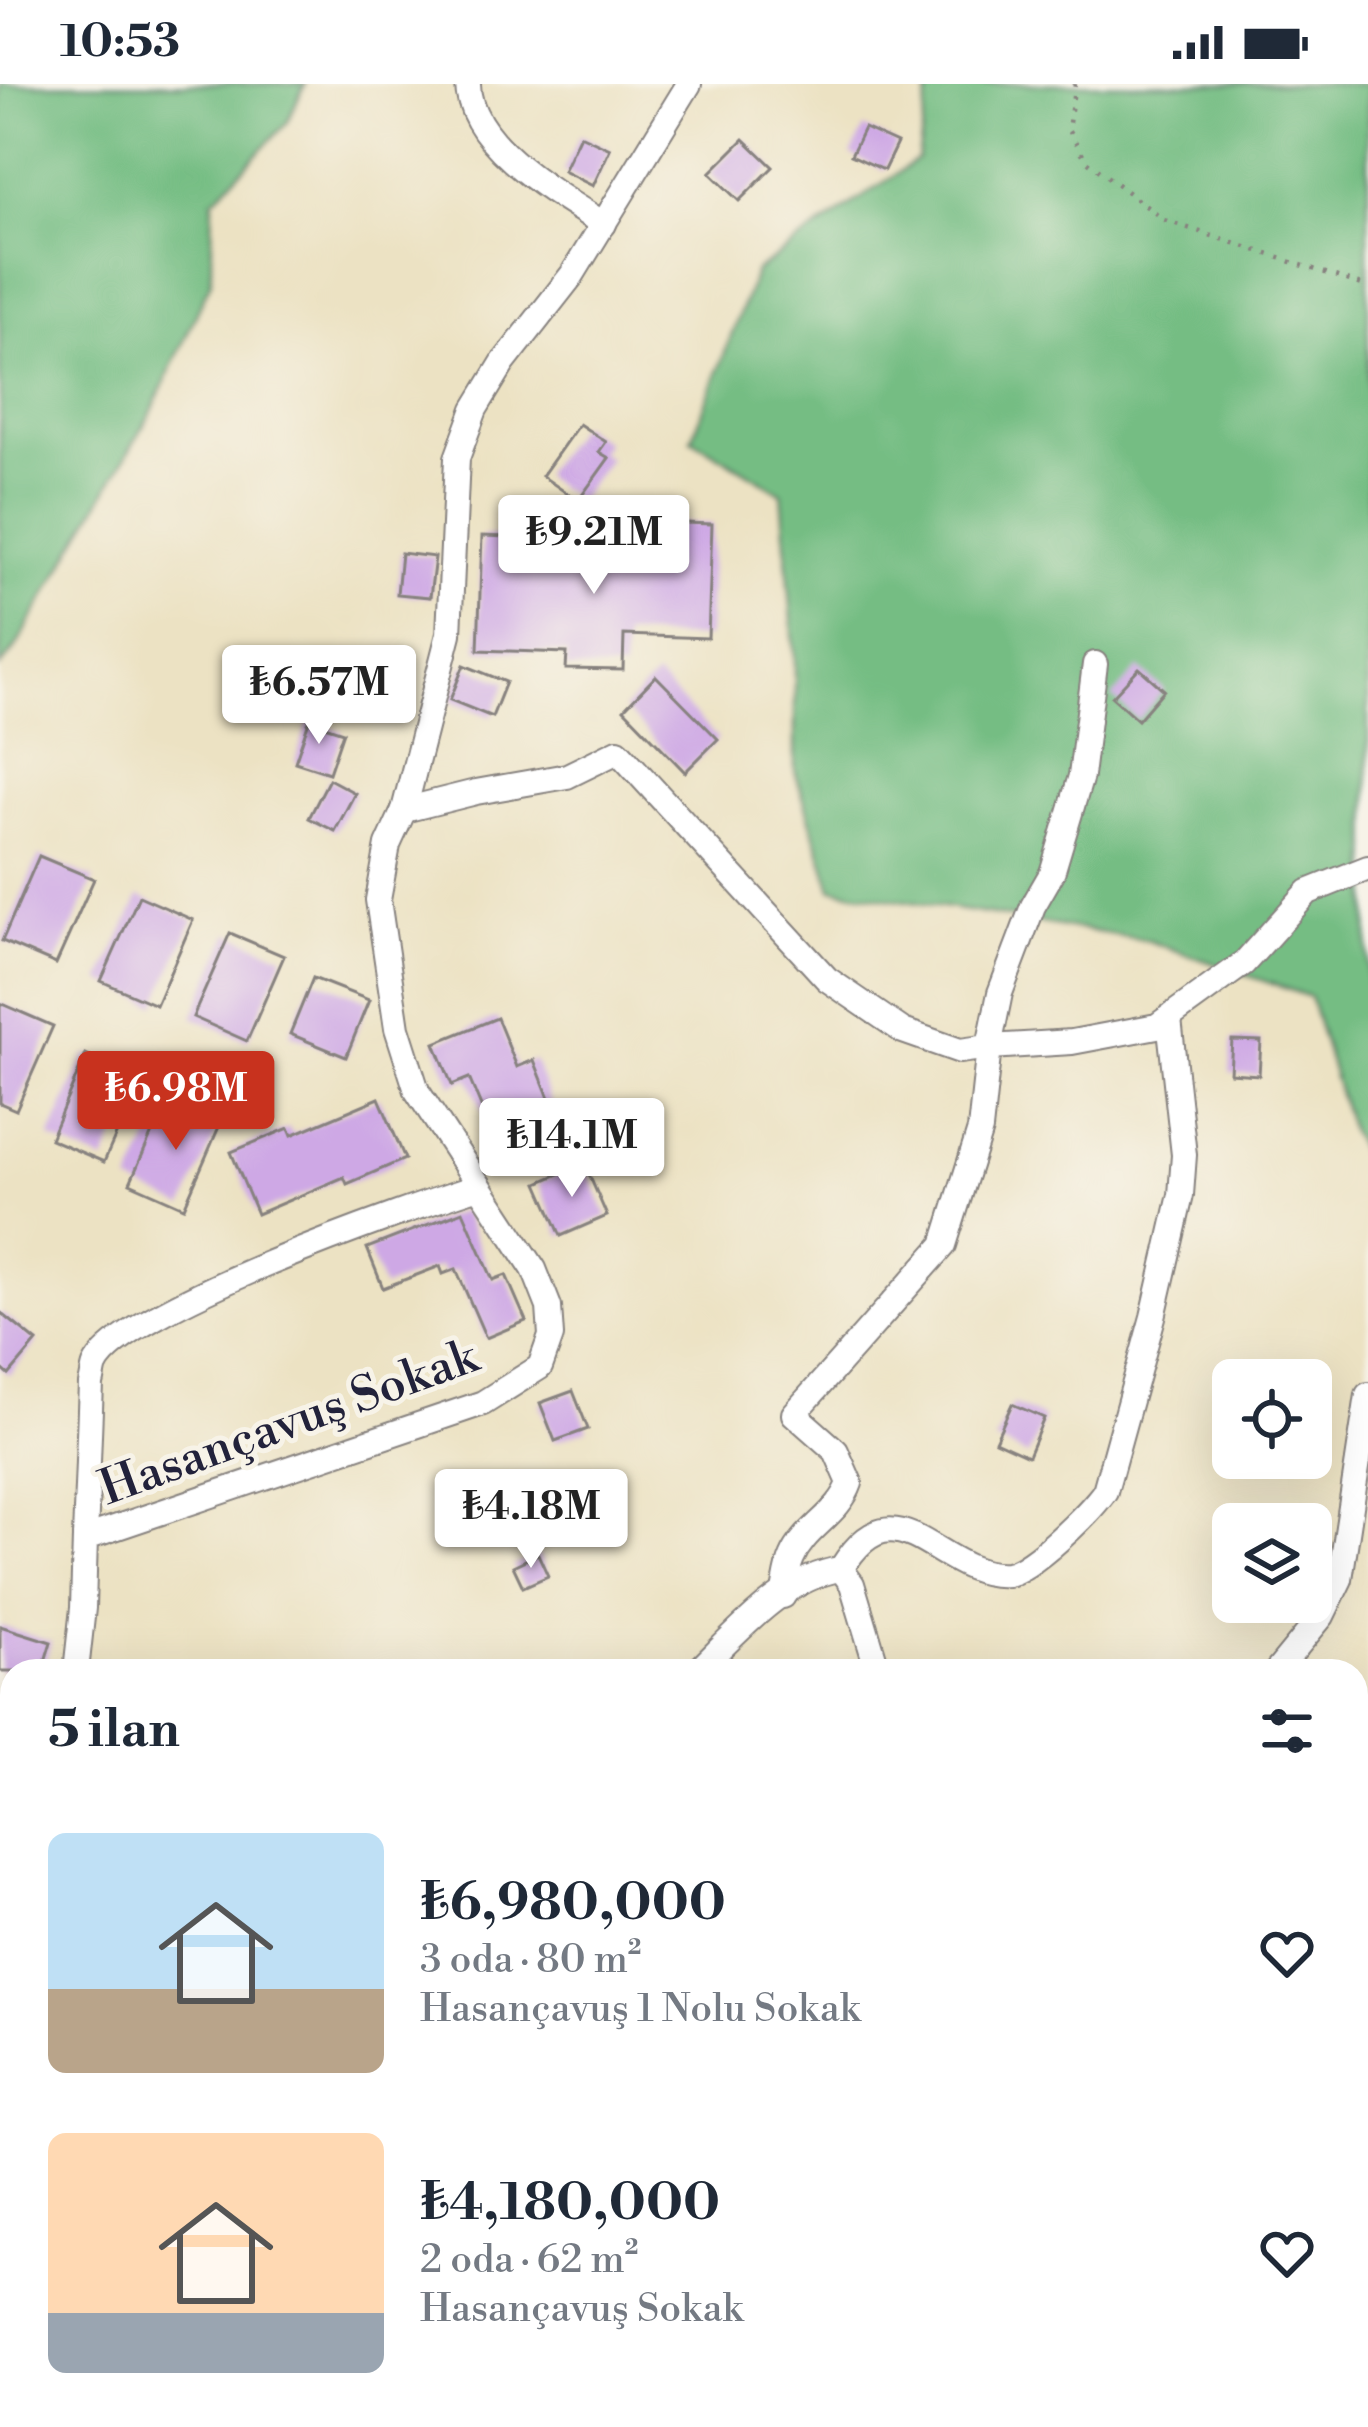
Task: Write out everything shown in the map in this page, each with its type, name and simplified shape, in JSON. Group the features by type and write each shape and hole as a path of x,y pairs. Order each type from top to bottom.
{"street":[{"path":"468,84 468,96 492,139 530,178 604,224"},
{"name":"Hasançavuş Sokak","path":"77,1659 85,1538 483,1403 540,1367 551,1336 549,1307 534,1269 417,1091 398,1028 379,900 388,845 404,810 449,634 457,458 475,409 503,363 572,275 688,84"},
{"path":"783,1596 792,1558 805,1538 843,1504 850,1484 836,1451 794,1414 944,1245 980,1130 1000,993 1033,906 1052,873 1081,776 1095,664"},
{"path":"404,810 567,776 618,751 827,980 903,1031 960,1051 1072,1042 1157,1026 1244,963 1308,892 1368,868"},
{"path":"841,1569 856,1544 875,1530 893,1529 971,1565 1001,1575 1018,1572 1093,1508 1105,1491 1181,1195 1184,1155 1169,1019"},
{"path":"85,1538 91,1384 96,1363 132,1331 166,1310 320,1242 479,1186"},
{"path":"1287,1659 1322,1616 1340,1580 1368,1396"},
{"path":"712,1659 783,1596 819,1572 841,1569"},
{"path":"841,1569 852,1584 874,1659"}],"path":[{"path":"1075,84 1068,129 1087,160 1164,220 1368,287"}],"green space":[{"path":"0,84 305,84 287,123 213,200 211,281 151,413 15,649 0,667"},
{"path":"929,84 1368,84 1368,1164 1350,1131 1310,997 1146,940 832,889 795,771 795,660 782,493 692,439 756,271 918,159"}],"building":[{"path":"864,128 897,143 884,170 851,155"},
{"path":"580,135 610,149 593,186 563,171"},
{"path":"744,139 773,167 739,201 710,173"},
{"path":"579,424 606,442 599,452 609,458 578,501 542,476"},
{"path":"655,522 712,524 708,638 624,635 623,670 566,669 567,653 478,650 482,536 538,538 538,554 654,557"},
{"path":"401,553 435,557 430,597 397,594"},
{"path":"464,665 506,682 492,717 450,700"},
{"path":"1139,668 1164,690 1138,720 1112,697"},
{"path":"656,676 718,739 685,772 624,709"},
{"path":"309,721 343,732 329,773 295,762"},
{"path":"329,779 355,793 335,831 309,818"},
{"path":"39,856 94,879 56,964 2,941"},
{"path":"139,896 193,920 156,1005 101,981"},
{"path":"230,933 284,956 247,1041 193,1017"},
{"path":"313,978 369,1000 346,1057 290,1034"},
{"path":"0,1003 53,1026 16,1110 0,1103"},
{"path":"497,1018 517,1067 534,1060 551,1103 490,1128 469,1078 452,1085 435,1043"},
{"path":"1232,1040 1261,1041 1259,1075 1230,1073"},
{"path":"86,1054 141,1078 104,1162 50,1139"},
{"path":"379,1098 405,1159 347,1184 344,1177 257,1214 231,1152 289,1128 292,1135"},
{"path":"167,1099 221,1122 184,1207 130,1183"},
{"path":"584,1163 607,1216 561,1236 538,1183"},
{"path":"463,1211 493,1280 506,1275 526,1321 486,1338 456,1269 443,1274 440,1266 383,1288 367,1248"},
{"path":"0,1312 37,1342 9,1375 0,1367"},
{"path":"573,1391 588,1429 555,1441 540,1403"},
{"path":"1012,1404 1044,1418 1028,1456 995,1441"},
{"path":"538,1554 548,1576 523,1587 513,1566"},
{"path":"0,1626 51,1642 46,1659 0,1659"}]}
